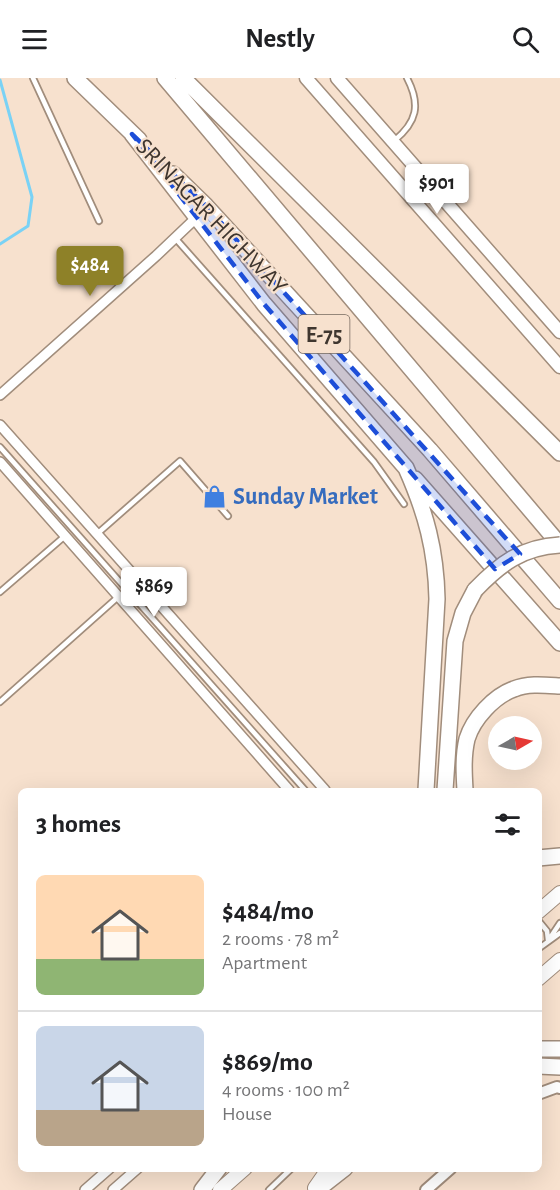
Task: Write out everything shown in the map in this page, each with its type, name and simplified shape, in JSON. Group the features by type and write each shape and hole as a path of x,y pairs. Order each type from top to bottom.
{"highway":[{"name":"SRINAGAR HIGHWAY","path":"75,78 206,206 406,423 560,600"},
{"name":"SRINAGAR HIGHWAY","path":"165,78 560,545"},
{"path":"183,78 560,453"},
{"path":"132,134 264,304 560,643"},
{"path":"406,468 425,516 432,540 436,568 437,599 426,788"},
{"path":"445,788 456,640 462,613 475,591 495,569 520,554 545,545 560,545"},
{"path":"465,788 464,763 467,738 480,716 495,699 514,688 537,685 560,686"},
{"path":"542,858 560,856"},
{"path":"542,1049 560,1049"},
{"path":"542,1066 560,1067"},
{"path":"202,1190 216,1172"},
{"path":"315,1190 340,1172"}],"main road":[{"path":"306,78 560,367"},
{"path":"337,78 560,332"},
{"path":"441,231 458,216"},
{"path":"542,909 560,893"},
{"path":"542,976 560,960"},
{"path":"220,1190 240,1172"},
{"path":"315,1190 327,1172"}],"street":[{"path":"0,395 197,218"},
{"path":"0,425 323,788"},
{"path":"0,462 287,788"},
{"path":"542,1093 558,1088"},
{"path":"85,1190 105,1172"},
{"path":"113,1190 133,1172"},
{"path":"426,1190 446,1172"}],"lane":[{"path":"33,78 99,221"},
{"path":"393,142 408,129 414,120 415,103 412,88 406,78"},
{"path":"176,239 374,462 404,504"},
{"path":"0,447 303,788"},
{"path":"97,534 180,461 228,516"},
{"path":"0,592 65,536"},
{"path":"0,702 118,597"},
{"path":"548,940 560,923"},
{"path":"542,925 547,931 548,940"},
{"path":"542,945 560,933"},
{"path":"269,1190 288,1172"}],"highlighted area":[{"path":"132,134 206,206 520,554 495,569 264,304"}],"waterway":[{"path":"0,80 32,197 28,226 0,244"}],"place":[{"name":"Sunday Market","path":"215,496"}]}
